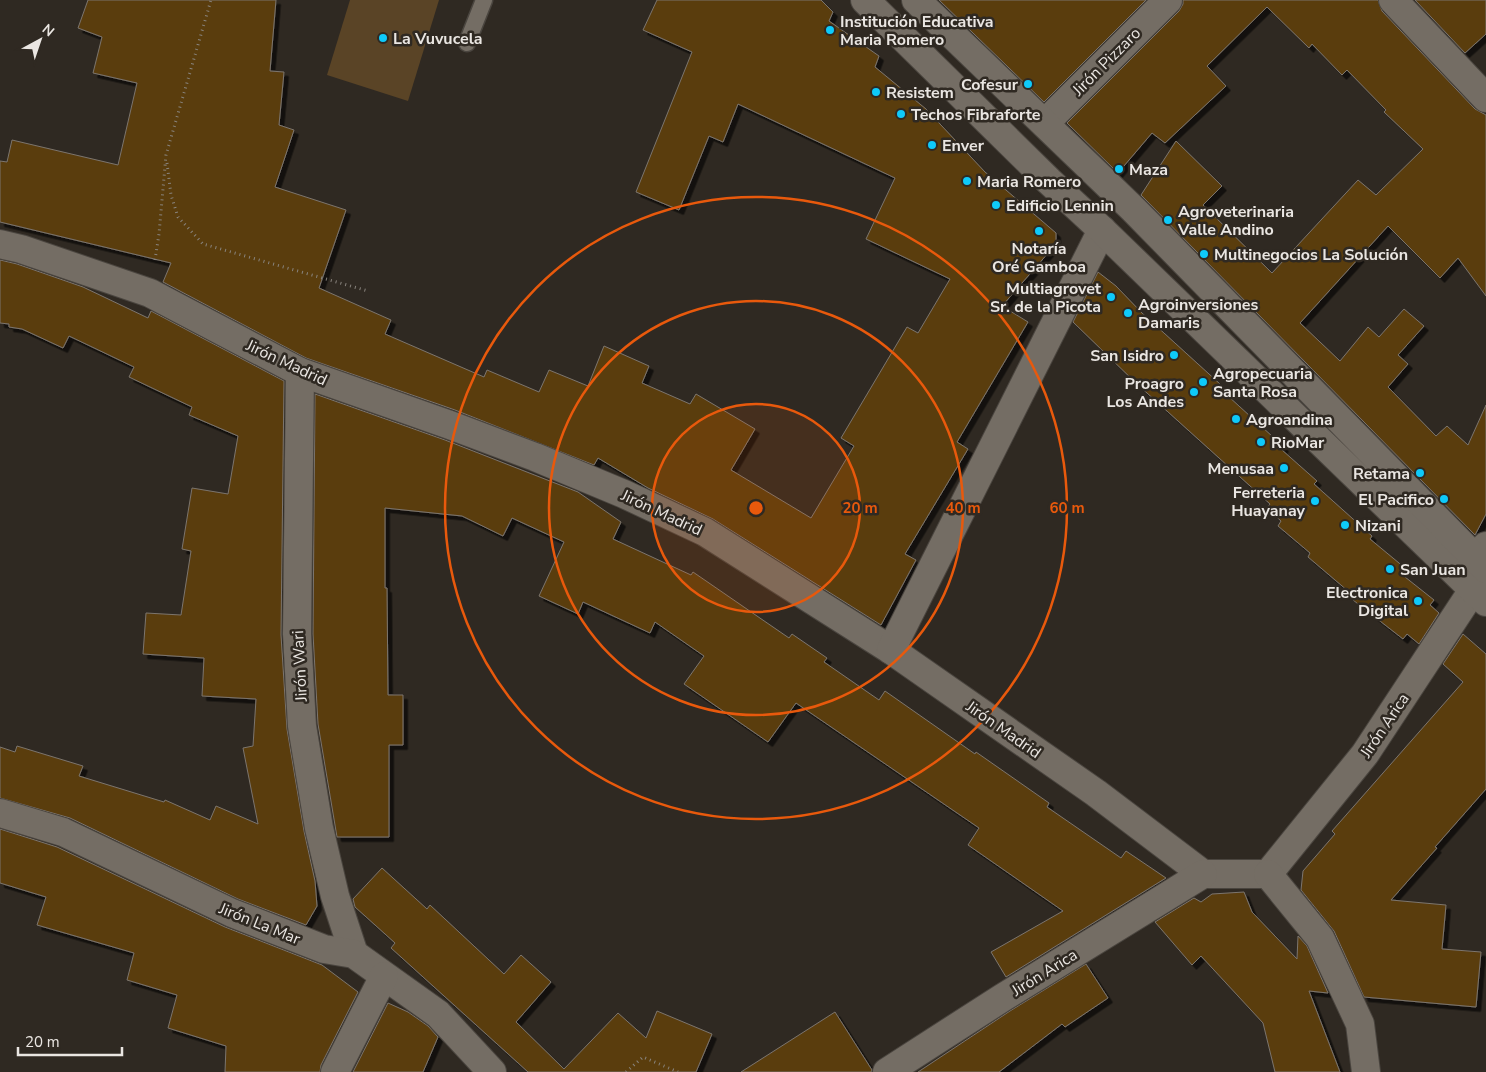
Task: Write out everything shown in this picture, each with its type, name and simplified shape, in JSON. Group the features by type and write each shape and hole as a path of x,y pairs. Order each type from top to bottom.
{"street":[{"path":"865,0 1049,181 1482,574"},
{"path":"916,0 1134,210 1482,574"},
{"name":"Jirón Pizzaro","path":"1045,123 1168,0"},
{"path":"1393,0 1486,98"},
{"path":"891,650 1102,230"},
{"name":"Jirón Madrid","path":"0,244 21,249 150,293 300,372 450,424 624,494 704,532 891,650 1096,793 1203,874"},
{"name":"Jirón Wari","path":"300,372 297,634 302,726 318,828 335,896 354,954"},
{"name":"Jirón Arica","path":"1268,874 1365,754 1482,574"},
{"name":"Jirón La Mar","path":"0,813 63,832 232,913 324,949 354,954 438,1014 492,1072"},
{"path":"1203,874 1268,874 1320,938 1360,1024 1366,1072"},
{"name":"Jirón Arica","path":"887,1072 1002,998 1203,874"},
{"path":"334,1072 384,976"}],"lane":[{"path":"467,44 484,0"}],"path":[{"path":"150,293 160,234 166,155 211,0"},
{"path":"166,155 170,195 178,217 203,244 368,291"},
{"path":"626,1072 643,1056 678,1072"}],"shaded area":[{"name":"La Vuvucela","path":"350,0 439,0 408,101 327,75"}],"building":[{"path":"88,0 276,0 270,71 284,72 279,125 294,130 275,187 346,210 319,288 391,320 385,334 484,377 487,370 539,392 549,370 588,386 604,346 649,366 642,383 690,404 696,394 755,429 731,470 811,518 854,446 841,438 907,327 918,333 950,279 866,239 895,178 738,104 723,142 709,136 679,210 636,192 692,52 643,30 657,0 821,0 833,12 829,21 879,56 875,67 926,109 985,172 1056,233 1056,244 1002,306 1028,322 957,442 968,449 905,554 916,560 881,625 713,519 648,488 598,458 594,465 455,410 306,358 163,282 171,263 0,222 0,161 7,162 12,140 118,165 137,83 93,73 102,37 78,28"},
{"path":"939,0 1146,0 1044,102"},
{"path":"1183,0 1378,0 1382,11 1475,109 1486,115 1486,296 1458,258 1440,278 1388,226 1300,323 1340,361 1368,327 1379,337 1404,309 1424,326 1398,355 1408,364 1388,387 1436,436 1447,426 1468,445 1486,405 1486,514 1475,535 1141,195 1176,141 1222,186 1203,205 1272,273 1358,180 1376,195 1423,149 1384,112 1386,110 1347,70 1342,75 1312,44 1309,48 1267,7 1207,66 1226,86 1165,143 1152,133 1118,173 1067,123 1179,11"},
{"path":"1415,0 1486,0 1486,34 1465,53"},
{"path":"0,260 83,287 148,318 151,311 284,381 281,635 287,729 304,831 315,881 317,906 306,925 238,899 70,818 0,798 0,747 15,752 17,746 83,766 79,776 164,802 165,800 210,820 216,806 258,824 243,748 253,746 256,699 202,696 204,658 143,654 146,613 181,615 191,551 182,549 192,488 228,494 238,436 189,415 192,407 129,377 134,367 69,336 63,348 22,329 0,323"},
{"path":"1098,272 1116,286 1142,313 1220,384 1217,386 1284,447 1282,450 1317,481 1314,484 1372,536 1370,539 1405,568 1400,573 1434,600 1430,605 1439,613 1419,644 1407,634 1403,639 1353,600 1355,597 1308,557 1310,553 1278,526 1281,521 1267,508 1270,504 1137,384 1073,322"},
{"path":"315,394 445,440 578,492 621,522 613,539 691,575 693,572 789,638 792,634 827,658 824,662 879,700 885,691 1049,803 1047,807 1121,858 1126,851 1166,878 1006,977 991,952 1063,911 968,845 979,828 796,703 768,742 684,684 704,656 655,622 650,633 583,602 578,614 539,596 564,542 512,518 503,536 462,516 385,508 388,695 403,695 403,745 389,745 389,837 337,837 318,724 313,634"},
{"path":"1463,634 1486,654 1486,789 1391,900 1446,905 1442,949 1481,952 1476,1007 1364,997 1334,931 1301,890 1303,871 1335,834 1332,831 1463,682 1443,664"},
{"path":"0,829 57,847 225,927 322,965 358,992 321,1065 320,1072 225,1072 226,1046 168,1028 177,995 127,980 134,953 37,925 46,897 0,883"},
{"path":"382,868 427,909 430,905 504,974 521,955 551,982 516,1022 564,1069 618,1013 646,1038 657,1011 712,1034 696,1072 528,1072 391,948 395,943 355,907 353,899"},
{"path":"1244,892 1252,912 1297,959 1298,936 1307,946 1328,993 1309,991 1340,1072 1275,1072 1263,1023 1201,956 1192,965 1155,922 1194,898 1201,902 1212,894"},
{"path":"1086,964 1108,998 1065,1027 1062,1024 999,1072 918,1072 1010,1011"},
{"path":"388,1003 408,1012 428,1026 438,1037 423,1072 353,1072"},
{"path":"835,1012 872,1070 871,1072 741,1072"}],"place":[{"name":"Institución Educativa Maria Romero","path":"830,30"},
{"name":"La Vuvucela","path":"383,38"},
{"name":"Cofesur","path":"1028,84"},
{"name":"Resistem","path":"876,92"},
{"name":"Techos Fibraforte","path":"901,114"},
{"name":"Enver","path":"932,145"},
{"name":"Maza","path":"1119,169"},
{"name":"Maria Romero","path":"967,181"},
{"name":"Edificio Lennin","path":"996,205"},
{"name":"Agroveterinaria Valle Andino","path":"1168,220"},
{"name":"Notaría Oré Gamboa","path":"1039,231"},
{"name":"Multinegocios La Solución","path":"1204,254"},
{"name":"Multiagrovet Sr. de la Picota","path":"1111,297"},
{"name":"Agroinversiones Damaris","path":"1128,313"},
{"name":"San Isidro","path":"1174,355"},
{"name":"Agropecuaria Santa Rosa","path":"1203,382"},
{"name":"Proagro Los Andes","path":"1194,392"},
{"name":"Agroandina","path":"1236,419"},
{"name":"RioMar","path":"1261,442"},
{"name":"Menusaa","path":"1284,468"},
{"name":"Retama","path":"1420,473"},
{"name":"El Pacifico","path":"1444,499"},
{"name":"Ferreteria Huayanay","path":"1315,501"},
{"name":"Nizani","path":"1345,525"},
{"name":"San Juan","path":"1390,569"},
{"name":"Electronica Digital","path":"1418,601"}]}
